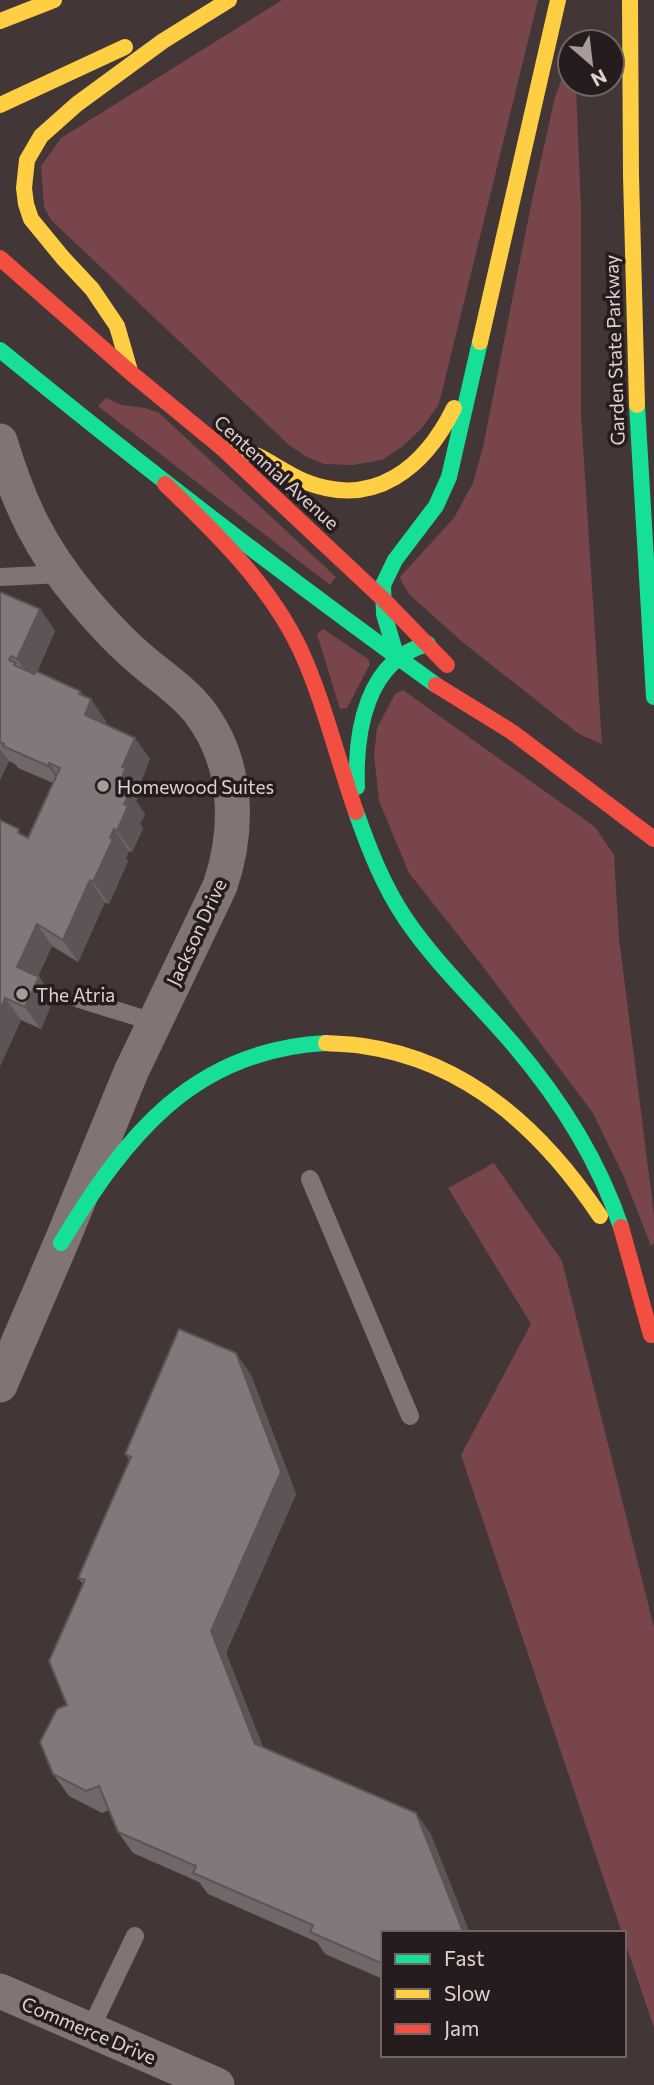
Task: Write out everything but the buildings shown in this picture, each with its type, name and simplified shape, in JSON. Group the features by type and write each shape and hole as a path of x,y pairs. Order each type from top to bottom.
{"main road":[{"path":"0,21 54,0"},
{"path":"0,105 229,0"},
{"path":"131,373 117,327 92,289 32,219 23,188 27,160 41,136 76,104 163,41 229,0"},
{"path":"397,659 387,630 383,585 388,572 428,518 444,491 558,0"},
{"name":"Garden State Parkway","path":"630,0 633,310 654,697"},
{"name":"Centennial Avenue","path":"0,258 131,373 221,447 383,599 512,732"},
{"path":"221,447 253,454 285,472 332,489 351,491 388,482 418,463 442,435 459,398 483,327"},
{"name":"Centennial Avenue","path":"0,350 165,484 397,659 512,732 654,839"},
{"path":"165,484 236,556 286,624 304,660 368,844 390,893 419,939 531,1066 581,1139 607,1188 617,1216 652,1340"},
{"path":"368,844 358,791 356,746 360,725 370,695 379,680 405,652 428,644"},
{"path":"61,1243 93,1189 130,1142 188,1090 233,1064 284,1047 309,1043 359,1044 408,1055 446,1072 482,1091 529,1129 568,1171 607,1227 630,1278 652,1340"}],"street":[{"name":"Jackson Drive","path":"0,441 28,518 62,574 110,631 183,694 210,728 227,769 234,815 228,862 220,886 154,1022 0,1385"},
{"name":"Commerce Drive","path":"0,1991 217,2085"}],"lane":[{"path":"0,577 62,574"},
{"path":"79,999 154,1022"},
{"path":"310,1180 410,1416"},
{"path":"90,2030 135,1936"}],"shaded area":[{"path":"282,0 538,0 439,404 421,429 403,446 382,460 353,465 324,464 289,445 51,220 44,207 41,166 61,138"},
{"path":"556,94 556,98 577,98 581,209 581,414 602,744 579,734 461,641 410,595 400,577 454,518 473,483 483,447"},
{"path":"106,398 122,405 158,412 336,577 330,585 98,406"},
{"path":"323,629 368,659 370,664 347,708 340,709 317,634"},
{"path":"403,690 595,827 614,855 619,938 654,1215 654,1243 651,1246 624,1177 593,1113 409,873 379,801 374,755 377,728 395,694"},
{"path":"494,1163 562,1261 654,1627 654,2028 626,1945 626,1931 621,1931 461,1455 531,1324 448,1188"}],"traffic: fast":[{"path":"397,658 384,614 383,585 395,560 436,506 449,477 480,342"},
{"path":"0,350 215,521 436,685"},
{"path":"637,405 654,697"},
{"path":"357,787 359,744 368,701 390,665 407,652 428,644"},
{"path":"356,812 377,866 405,918 430,951 513,1044 562,1108 601,1177 621,1227"},
{"path":"61,1243 85,1204 138,1135 167,1106 200,1081 237,1062 279,1049 326,1043"}],"traffic: slow":[{"path":"0,21 54,0"},
{"path":"130,371 117,326 92,289 31,219 24,188 27,160 41,136 77,104 163,41 229,0"},
{"path":"480,342 558,0"},
{"path":"630,0 637,405"},
{"path":"0,105 125,47"},
{"path":"221,447 258,456 306,482 331,489 354,490 376,486 413,464 442,429 454,408"},
{"path":"326,1043 363,1046 401,1054 436,1067 469,1084 500,1105 528,1129 554,1156 600,1216"}],"traffic: jam":[{"path":"0,258 131,373 221,447 383,599 447,665"},
{"path":"165,484 240,560 287,625 316,689 356,812"},
{"path":"436,685 512,732 654,839"},
{"path":"621,1227 651,1335"}],"place":[{"name":"Homewood Suites","path":"103,786"},
{"name":"The Atria","path":"22,994"}]}
